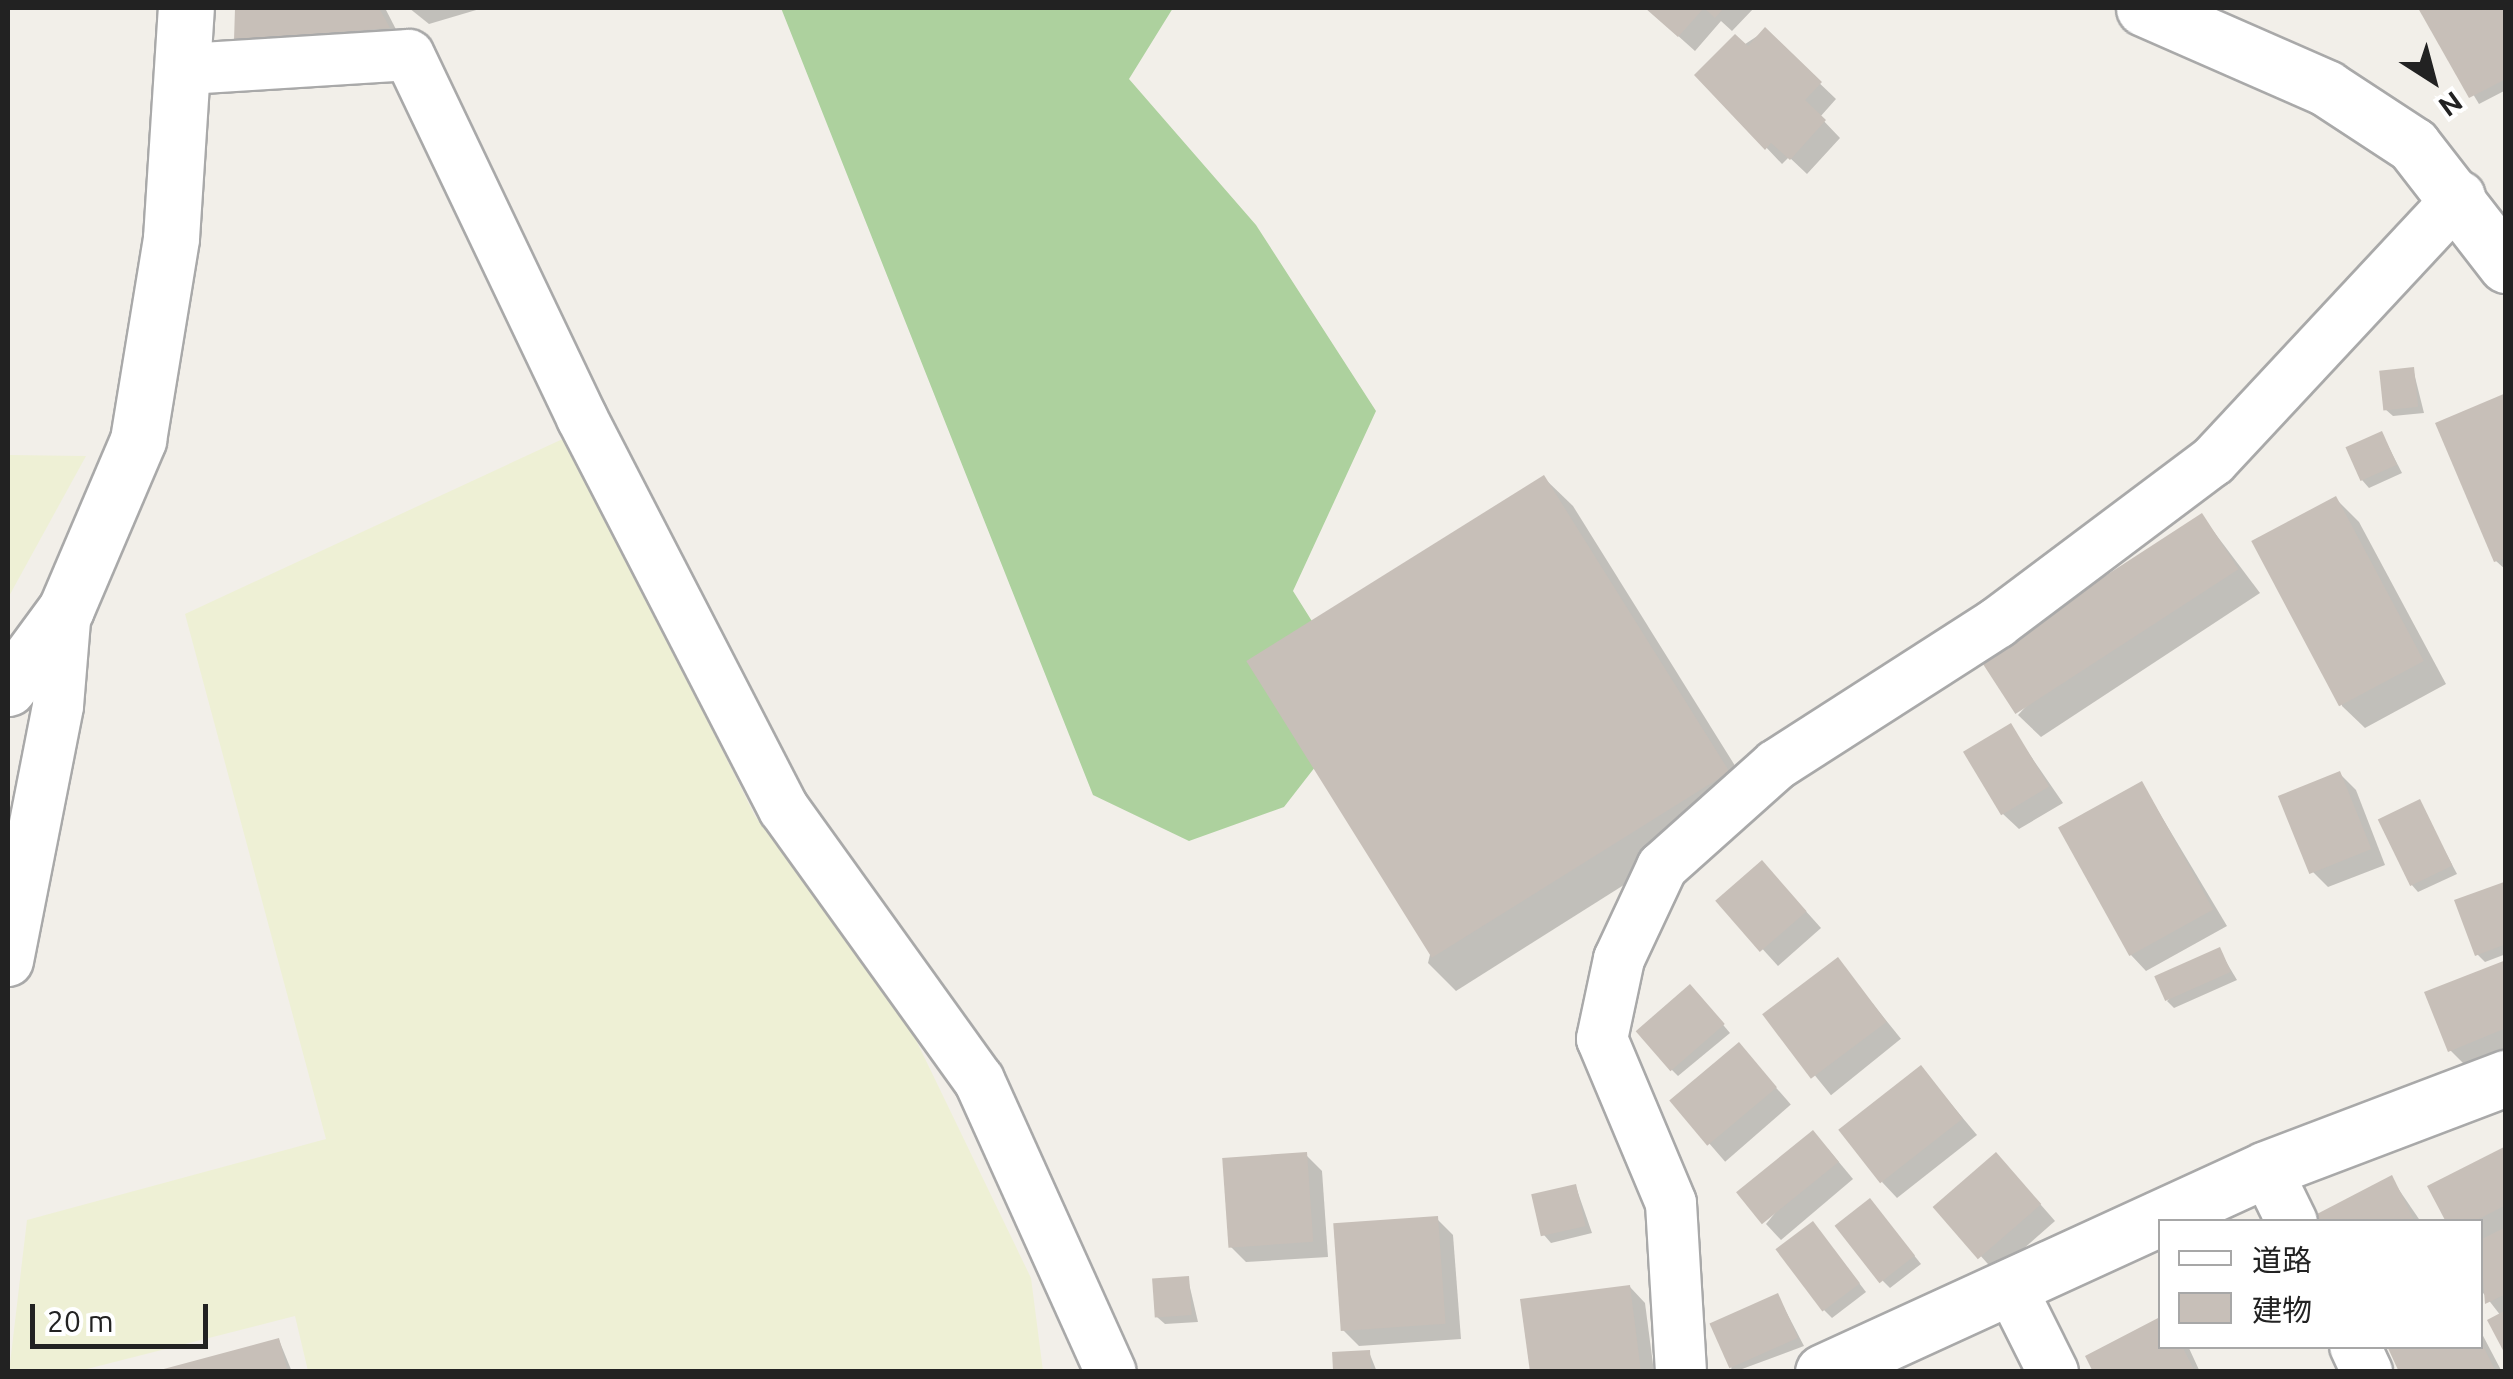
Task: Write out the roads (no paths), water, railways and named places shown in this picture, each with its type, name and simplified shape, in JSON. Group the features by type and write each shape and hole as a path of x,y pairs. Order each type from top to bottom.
{"street":[{"path":"8,688 66,609 138,440 158,348 188,70 186,8"},
{"path":"2144,8 2326,88 2413,145 2460,196 2506,266"},
{"path":"188,70 409,54 582,418 784,809 979,1080 1112,1372"},
{"path":"1681,1372 1671,1203 1602,1039 1619,958 1662,867 1776,764 1997,624 2214,461 2460,196"},
{"path":"8,960 58,706 66,609"},
{"path":"1823,1372 2266,1169 2506,1078"},
{"path":"2266,1169 2291,1219"},
{"path":"2010,1286 2053,1372"},
{"path":"2356,1349 2367,1372"}]}
